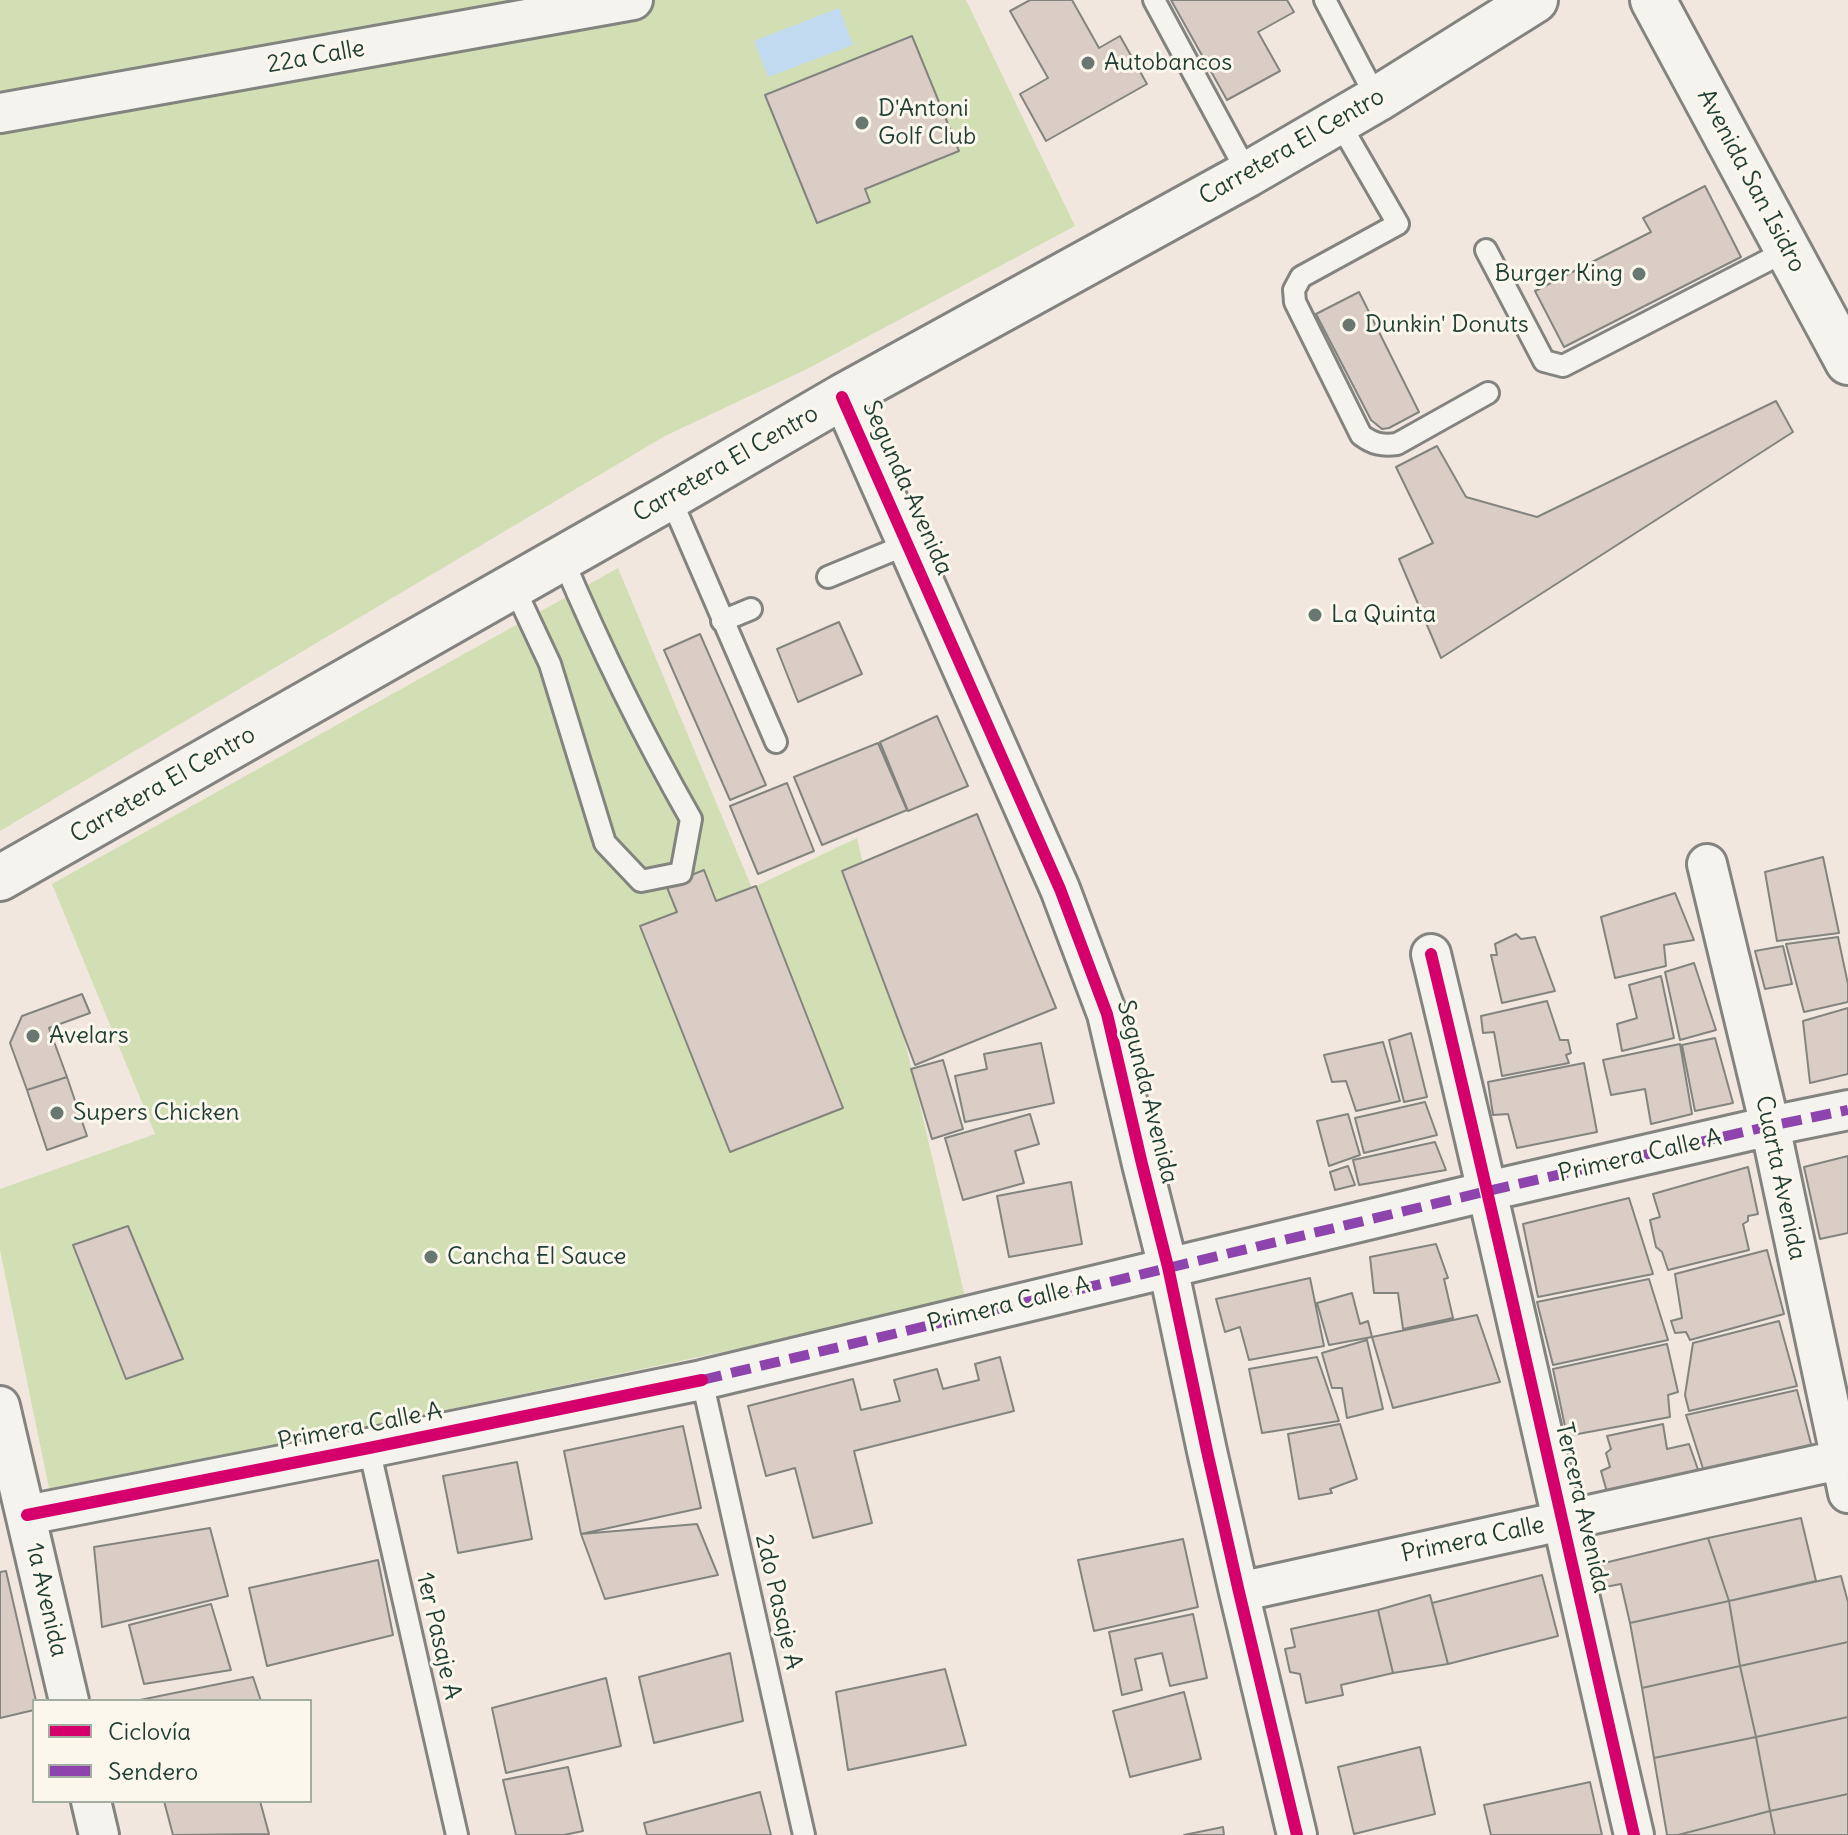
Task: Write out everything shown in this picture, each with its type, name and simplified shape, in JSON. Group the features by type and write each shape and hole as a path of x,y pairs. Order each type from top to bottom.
{"main road":[{"name":"Carretera El Centro","path":"0,878 842,397 1339,122 1535,0"},
{"name":"Avenida San Isidro","path":"1653,0 1848,362"}],"street":[{"name":"22a Calle","path":"0,113 633,0"},
{"name":"Segunda Avenida","path":"842,397 1060,889 1107,1014 1297,1835"},
{"name":"Cuarta Avenida","path":"1707,864 1770,1126 1846,1470"},
{"name":"Tercera Avenida","path":"1431,954 1634,1835"},
{"name":"Primera Calle A","path":"27,1515 702,1380 1488,1191 1848,1110"},
{"name":"1a Avenida","path":"0,1406 69,1699"},
{"name":"Primera Calle","path":"1239,1592 1562,1521 1846,1470"},
{"path":"91,1803 99,1835"}],"lane":[{"path":"1154,0 1248,174"},
{"path":"1325,0 1377,99"},
{"path":"1339,122 1398,224 1301,277 1294,290 1295,302 1361,435 1371,443 1385,446 1397,444 1488,393"},
{"path":"1486,250 1544,361 1563,366 1788,250"},
{"path":"670,497 776,742"},
{"path":"828,577 908,544"},
{"path":"513,585 550,664 605,843 641,881 681,873 691,819 659,763 562,557"},
{"path":"722,621 751,609"},
{"name":"2do Pasaje A","path":"702,1380 804,1835"},
{"name":"1er Pasaje A","path":"369,1448 457,1835"}],"green space":[{"name":"D'Antoni Golf Club","path":"0,0 966,0 1075,226 807,369 665,436 0,831"},
{"path":"618,568 752,888 857,838 966,1301 50,1493 0,1250 0,1189 155,1134 52,884"}],"water":[{"path":"839,8 853,45 768,77 754,41"}],"building":[{"name":"Autobancos","path":"1030,0 1072,0 1099,48 1120,36 1147,84 1046,141 1020,94 1048,78 1010,11"},
{"path":"1171,0 1287,0 1294,12 1258,32 1280,71 1227,100"},
{"name":"D'Antoni Golf Club","path":"912,36 959,151 865,189 870,202 817,223 765,95"},
{"name":"Burger King","path":"1705,186 1741,257 1564,347 1535,291 1651,232 1643,218"},
{"path":"1359,292 1419,412 1389,428 1382,429 1371,420 1316,314"},
{"path":"1776,401 1793,432 1441,658 1399,559 1433,543 1396,467 1437,446 1466,497 1537,517"},
{"path":"839,622 862,674 798,702 777,649"},
{"path":"700,634 766,785 730,800 664,650"},
{"path":"937,716 968,786 908,811 880,742"},
{"path":"878,743 907,810 822,845 794,777"},
{"path":"787,783 814,851 758,874 730,806"},
{"path":"977,814 1056,1008 915,1065 842,871"},
{"path":"1823,857 1839,933 1777,941 1765,872"},
{"path":"704,870 716,901 756,886 843,1108 730,1152 640,926 677,912 666,885"},
{"path":"1675,893 1694,940 1664,945 1666,966 1615,978 1601,917"},
{"path":"1516,934 1521,939 1535,937 1555,991 1502,1003 1491,955 1497,955 1495,944"},
{"path":"1838,937 1848,984 1848,1002 1804,1012 1786,944"},
{"path":"1783,946 1792,984 1765,989 1755,951"},
{"path":"1694,963 1716,1030 1680,1040 1665,972"},
{"path":"1661,976 1674,1038 1622,1051 1617,1024 1637,1018 1629,985"},
{"name":"Avelars","path":"82,994 90,1013 49,1028 67,1077 27,1090 10,1043 22,1016"},
{"path":"1547,1001 1560,1040 1568,1040 1571,1053 1566,1055 1569,1063 1502,1076 1494,1032 1483,1033 1481,1016"},
{"path":"1848,1008 1848,1074 1810,1083 1803,1021"},
{"path":"1411,1033 1427,1097 1404,1102 1389,1040"},
{"path":"1715,1038 1733,1103 1695,1111 1682,1045"},
{"path":"1383,1042 1400,1101 1356,1111 1346,1081 1332,1082 1324,1055"},
{"path":"1041,1043 1054,1103 965,1122 955,1076 987,1069 984,1054"},
{"path":"1680,1044 1692,1114 1651,1124 1645,1089 1611,1095 1603,1060"},
{"path":"943,1060 963,1129 932,1139 911,1069"},
{"path":"1584,1063 1597,1132 1517,1148 1508,1114 1493,1115 1488,1082"},
{"name":"Supers Chicken","path":"67,1077 87,1136 47,1150 27,1090"},
{"path":"1425,1102 1437,1135 1364,1153 1355,1118"},
{"path":"1030,1114 1039,1144 1015,1151 1024,1183 963,1200 945,1138"},
{"path":"1348,1114 1360,1155 1329,1166 1317,1121"},
{"path":"1435,1142 1446,1170 1359,1185 1353,1160"},
{"path":"1848,1156 1848,1233 1820,1239 1804,1167"},
{"path":"1348,1166 1355,1185 1335,1190 1330,1172"},
{"path":"1748,1167 1758,1214 1748,1216 1748,1221 1743,1224 1749,1250 1668,1270 1662,1252 1656,1247 1650,1220 1660,1217 1653,1194"},
{"path":"1071,1182 1082,1244 1009,1257 997,1196"},
{"path":"1629,1198 1653,1274 1538,1297 1523,1224"},
{"path":"128,1226 183,1359 126,1379 73,1245"},
{"path":"1436,1244 1448,1278 1444,1279 1453,1318 1403,1329 1398,1293 1374,1293 1370,1257"},
{"path":"1767,1250 1784,1314 1690,1340 1686,1332 1675,1333 1671,1321 1682,1318 1675,1274"},
{"path":"1310,1278 1324,1346 1249,1360 1240,1327 1225,1332 1216,1299"},
{"path":"1649,1279 1668,1340 1553,1365 1537,1302"},
{"path":"1352,1293 1360,1324 1368,1321 1372,1337 1329,1345 1317,1303"},
{"path":"1477,1315 1500,1382 1393,1408 1372,1337"},
{"path":"1779,1321 1797,1386 1689,1411 1685,1395 1693,1343"},
{"path":"1367,1340 1383,1409 1347,1418 1342,1388 1332,1388 1322,1353"},
{"path":"1667,1344 1678,1392 1668,1395 1670,1417 1567,1436 1553,1369"},
{"path":"1000,1357 1014,1411 854,1451 872,1523 813,1538 795,1468 766,1476 748,1406 853,1379 861,1410 900,1401 894,1380 937,1369 943,1389 979,1380 975,1364"},
{"path":"1317,1357 1339,1421 1262,1433 1249,1369"},
{"path":"1797,1390 1816,1463 1707,1481 1686,1415"},
{"path":"1340,1424 1357,1479 1330,1489 1332,1493 1299,1499 1288,1434"},
{"path":"1663,1424 1667,1449 1689,1444 1702,1481 1609,1499 1601,1471 1610,1467 1606,1453 1611,1449 1607,1436"},
{"path":"683,1426 701,1508 581,1534 564,1451"},
{"path":"517,1462 532,1539 458,1553 443,1476"},
{"path":"1801,1518 1816,1581 1729,1601 1708,1538"},
{"path":"697,1524 718,1575 605,1599 581,1534"},
{"path":"210,1528 228,1596 102,1627 94,1547"},
{"path":"1708,1538 1729,1601 1630,1623 1621,1584 1605,1587 1600,1564"},
{"path":"1183,1539 1198,1607 1094,1631 1078,1560"},
{"path":"378,1560 393,1635 267,1666 249,1588"},
{"path":"6,1571 36,1699 32,1699 32,1710 0,1718 0,1572"},
{"path":"1542,1575 1558,1636 1448,1664 1432,1603"},
{"path":"1841,1576 1848,1602 1848,1642 1740,1666 1729,1601"},
{"path":"1430,1595 1448,1664 1393,1673 1378,1610"},
{"path":"1729,1601 1740,1666 1642,1688 1630,1623"},
{"path":"211,1604 231,1670 144,1684 129,1625"},
{"path":"1378,1610 1393,1673 1341,1685 1343,1695 1306,1703 1300,1674 1290,1672 1285,1649 1295,1647 1291,1629"},
{"path":"1193,1614 1207,1678 1170,1686 1162,1653 1135,1659 1142,1690 1122,1695 1109,1632"},
{"path":"1848,1642 1848,1717 1756,1737 1740,1666"},
{"path":"730,1653 743,1721 654,1743 639,1677"},
{"path":"1740,1666 1756,1737 1654,1758 1642,1688"},
{"path":"945,1669 966,1745 848,1770 836,1692"},
{"path":"253,1677 260,1699 145,1699"},
{"path":"606,1678 621,1746 506,1773 492,1708"},
{"path":"1184,1692 1201,1759 1130,1777 1113,1711"},
{"path":"1848,1717 1848,1794 1770,1811 1756,1737"},
{"path":"1756,1737 1770,1811 1678,1835 1667,1835 1654,1758"},
{"path":"1420,1747 1435,1814 1354,1834 1338,1767"},
{"path":"568,1767 583,1831 564,1835 516,1835 503,1780"},
{"path":"1590,1782 1602,1835 1491,1835 1484,1805"},
{"path":"760,1792 771,1835 647,1835 644,1823"},
{"path":"1848,1794 1848,1835 1775,1835 1770,1811"},
{"path":"165,1803 261,1803 269,1834 173,1835"},
{"path":"1770,1811 1775,1835 1678,1835"},
{"path":"1223,1827 1224,1835 1184,1835"}],"marked path":[{"path":"702,1380 1488,1191 1848,1110"}],"cycle path":[{"path":"842,397 1060,889 1107,1014 1297,1835"},
{"path":"1431,954 1634,1835"},
{"path":"27,1515 702,1380"}],"place":[{"name":"Autobancos","path":"1088,63"},
{"name":"D'Antoni Golf Club","path":"862,123"},
{"name":"Burger King","path":"1639,274"},
{"name":"Dunkin' Donuts","path":"1349,325"},
{"name":"La Quinta","path":"1315,615"},
{"name":"Avelars","path":"33,1036"},
{"name":"Supers Chicken","path":"57,1113"},
{"name":"Cancha El Sauce","path":"431,1257"}]}
